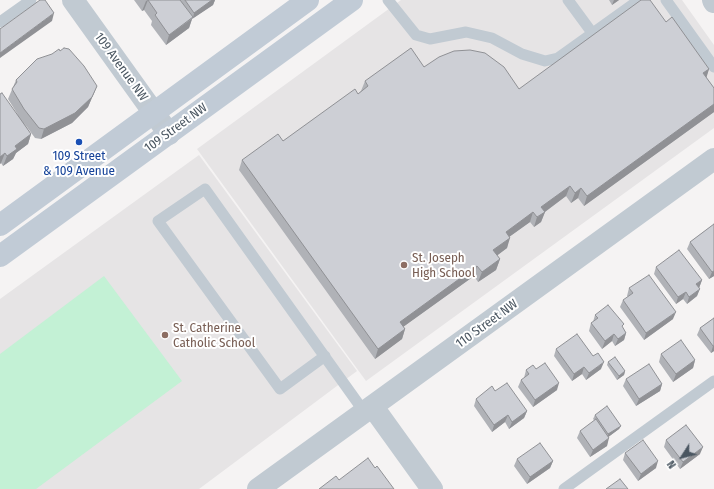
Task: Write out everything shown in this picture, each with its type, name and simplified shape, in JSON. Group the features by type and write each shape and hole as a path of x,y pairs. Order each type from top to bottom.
{"main road":[{"name":"109 Street NW","path":"0,225 308,0"},
{"name":"109 Street NW","path":"0,256 352,0"}],"street":[{"name":"109 Avenue NW","path":"73,0 169,134"},
{"name":"110 Street NW","path":"258,489 714,159"},
{"path":"369,410 432,489"}],"lane":[{"path":"0,22 31,0"},
{"path":"388,0 416,35 430,38 466,32 492,38 522,54 545,62 558,58 639,0"},
{"path":"568,0 593,34"},
{"path":"666,0 714,68"},
{"path":"325,356 280,389 158,221 205,189 325,356 369,410"},
{"path":"564,489 714,381"}],"shaded area":[{"name":"St. Joseph High School","path":"401,0 682,0 714,45 714,128 366,381 197,149"},
{"name":"St. Catherine Catholic School","path":"199,155 357,371 199,489 0,489 0,299"}],"green space":[{"path":"104,276 182,381 36,489 0,489 0,354"}],"building":[{"path":"40,0 45,0 54,13 0,53 0,29"},
{"path":"148,0 180,0 193,17 169,35 155,15 157,13"},
{"path":"185,0 212,0 194,13"},
{"name":"St. Joseph High School","path":"641,0 650,0 666,22 672,17 709,69 703,73 714,88 714,104 587,196 581,188 575,193 570,186 541,207 545,212 537,217 533,212 506,232 510,238 493,250 500,259 482,272 477,266 400,322 405,329 378,349 242,160 278,134 283,141 355,89 358,94 368,86 365,81 411,48 424,67 439,57 454,51 470,50 485,53 504,67 519,89"},
{"path":"64,48 69,49 84,66 97,86 92,97 75,113 44,129 39,128 24,109 12,89 17,82 16,80 37,59 52,54 59,49 60,51"},
{"path":"2,93 31,134 15,146 17,149 7,156 5,153 0,157 0,94"},
{"path":"714,224 714,271 712,272 690,242"},
{"path":"679,250 702,280 696,284 700,289 689,297 686,292 678,297 656,267"},
{"path":"649,275 676,312 646,333 623,300 633,293 629,288"},
{"path":"608,305 624,324 622,326 626,333 618,339 614,334 605,341 591,323 598,318 595,315"},
{"path":"714,318 714,346 713,346 700,328"},
{"path":"577,334 593,356 598,353 604,362 589,373 584,367 574,374 556,349"},
{"path":"681,340 695,360 676,374 661,354"},
{"path":"615,357 625,371 619,376 608,362"},
{"path":"545,363 559,383 535,400 521,380 529,374 526,370 533,365 536,369"},
{"path":"649,364 662,384 639,399 626,379"},
{"path":"507,383 527,411 512,422 508,415 494,425 476,399 492,386 495,391"},
{"path":"607,406 621,426 608,434 595,415"},
{"path":"596,419 609,438 593,450 580,431"},
{"path":"686,425 703,447 683,462 666,440"},
{"path":"643,440 658,461 641,474 625,453"},
{"path":"540,443 553,461 530,477 517,459"},
{"path":"368,458 375,468 377,466 394,489 319,489 336,476 339,480"},
{"path":"620,479 628,489 606,489"}],"place":[{"name":"109 Street & 109 Avenue","path":"79,142"},
{"name":"St. Joseph High School","path":"404,265"},
{"name":"St. Catherine Catholic School","path":"165,335"}]}
